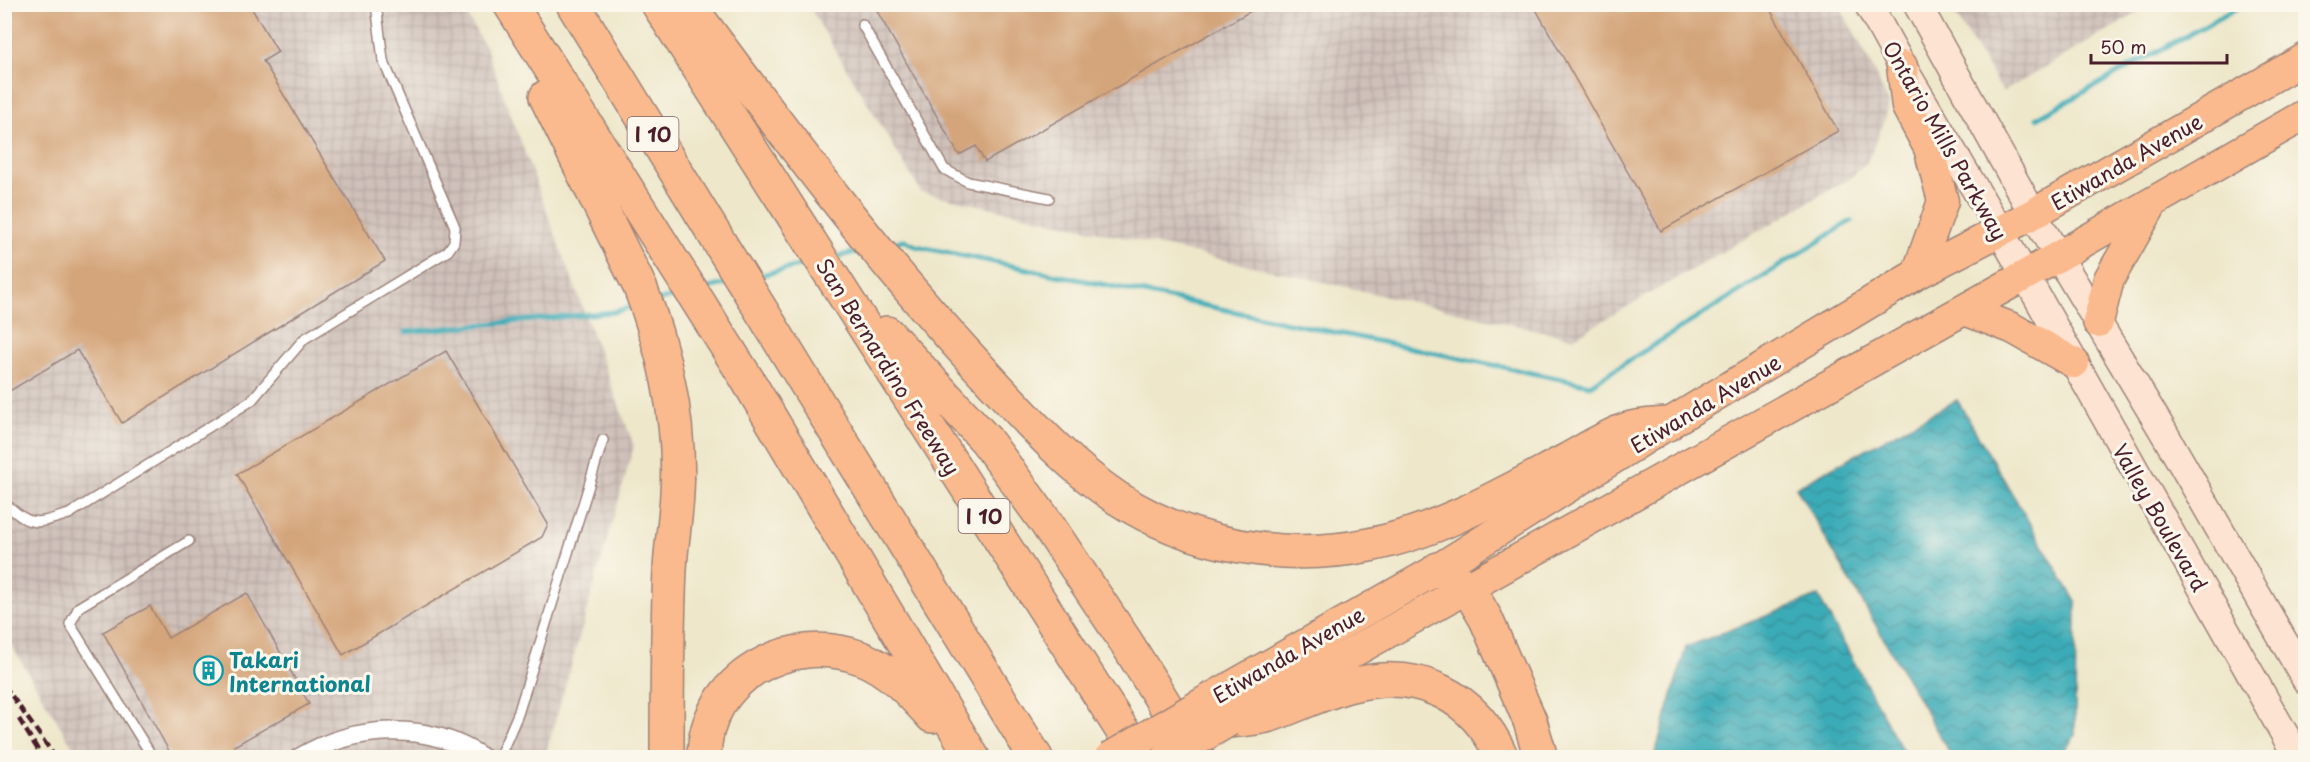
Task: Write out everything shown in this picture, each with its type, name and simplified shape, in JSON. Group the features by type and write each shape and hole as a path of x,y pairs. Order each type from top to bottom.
{"highway":[{"path":"494,4 538,82 640,287 652,317 673,402 677,492 670,567 667,758"},
{"path":"510,4 821,501 973,758"},
{"name":"I 10","path":"573,4 1036,758"},
{"name":"San Bernardino Freeway","path":"658,4 1140,758"},
{"path":"688,4 803,159 963,350 1032,424 1076,466 1118,498 1160,521 1206,538 1253,548 1291,552 1332,551 1371,545 1401,537 1465,512 1627,429 1668,424"},
{"path":"831,272 986,440 1045,521 1126,642 1198,758"},
{"path":"1438,569 1467,587 1486,619 1530,721 1541,758"},
{"path":"704,758 710,724 726,695 739,681 747,673 766,662 796,651 808,650 840,652 861,658 888,673 905,687 935,720 962,758"},
{"path":"1221,709 1267,716 1354,684 1385,680 1404,681 1439,689 1460,702 1487,729 1502,758"}],"main road":[{"name":"Ontario Mills Parkway","path":"1868,4 2024,276"},
{"name":"Ontario Mills Parkway","path":"1917,4 2058,256"},
{"name":"Etiwanda Avenue","path":"1167,758 1221,709 1668,424 1917,274 2033,214 2306,58"},
{"path":"1902,66 1907,107 1929,148 1943,201 1917,274"},
{"name":"Etiwanda Avenue","path":"1109,758 1221,709 1467,587 1965,310 2306,114"},
{"path":"2098,322 2109,279 2153,202"},
{"path":"2058,256 2306,680"},
{"name":"Valley Boulevard","path":"2024,276 2298,758"},
{"path":"1965,310 2012,328 2074,363"}],"street":[{"path":"298,758 327,743 364,733 402,731 438,737 470,749 483,758"}],"lane":[{"path":"4,502 22,519 41,522 69,514 251,401 303,339 448,251 454,242 455,227 382,60 376,4"},
{"path":"862,24 944,169 968,182 1049,198"},
{"path":"499,758 518,714 603,440"},
{"path":"153,758 70,624 79,608 189,541"}],"shaded area":[{"path":"5,5 461,5 486,48 634,446 545,757 79,757 5,635"},
{"path":"808,5 1839,5 1870,62 1889,104 1884,123 1867,162 1852,177 1573,338 921,192"},
{"path":"1949,5 2151,5 2003,92"}],"water":[{"path":"1957,400 2076,602 2075,736 2059,757 1952,757 1796,487"},
{"path":"1818,596 1906,757 1654,757 1686,647"}],"building":[{"path":"4,4 249,4 278,52 263,61 385,261 122,423 77,350 8,392 4,386"},
{"path":"873,4 1263,4 985,162 976,146 959,155"},
{"path":"1533,4 1767,4 1838,131 1661,231"},
{"path":"446,351 548,524 542,537 343,655 237,474"},
{"name":"Takari International","path":"247,593 309,704 234,746 238,753 229,758 173,758 103,632 150,606 168,638"}],"waterway":[{"path":"2037,118 2244,4"},
{"path":"887,244 904,240 916,246 1590,385 1851,221"},
{"path":"832,258 864,250"},
{"path":"753,277 811,263"},
{"path":"704,289 733,282"},
{"path":"657,301 680,295"},
{"path":"406,332 613,312 636,306"}],"railway":[{"path":"4,685 56,758"},
{"path":"19,719 43,758"}],"place":[{"name":"Takari International","path":"208,671"}]}
